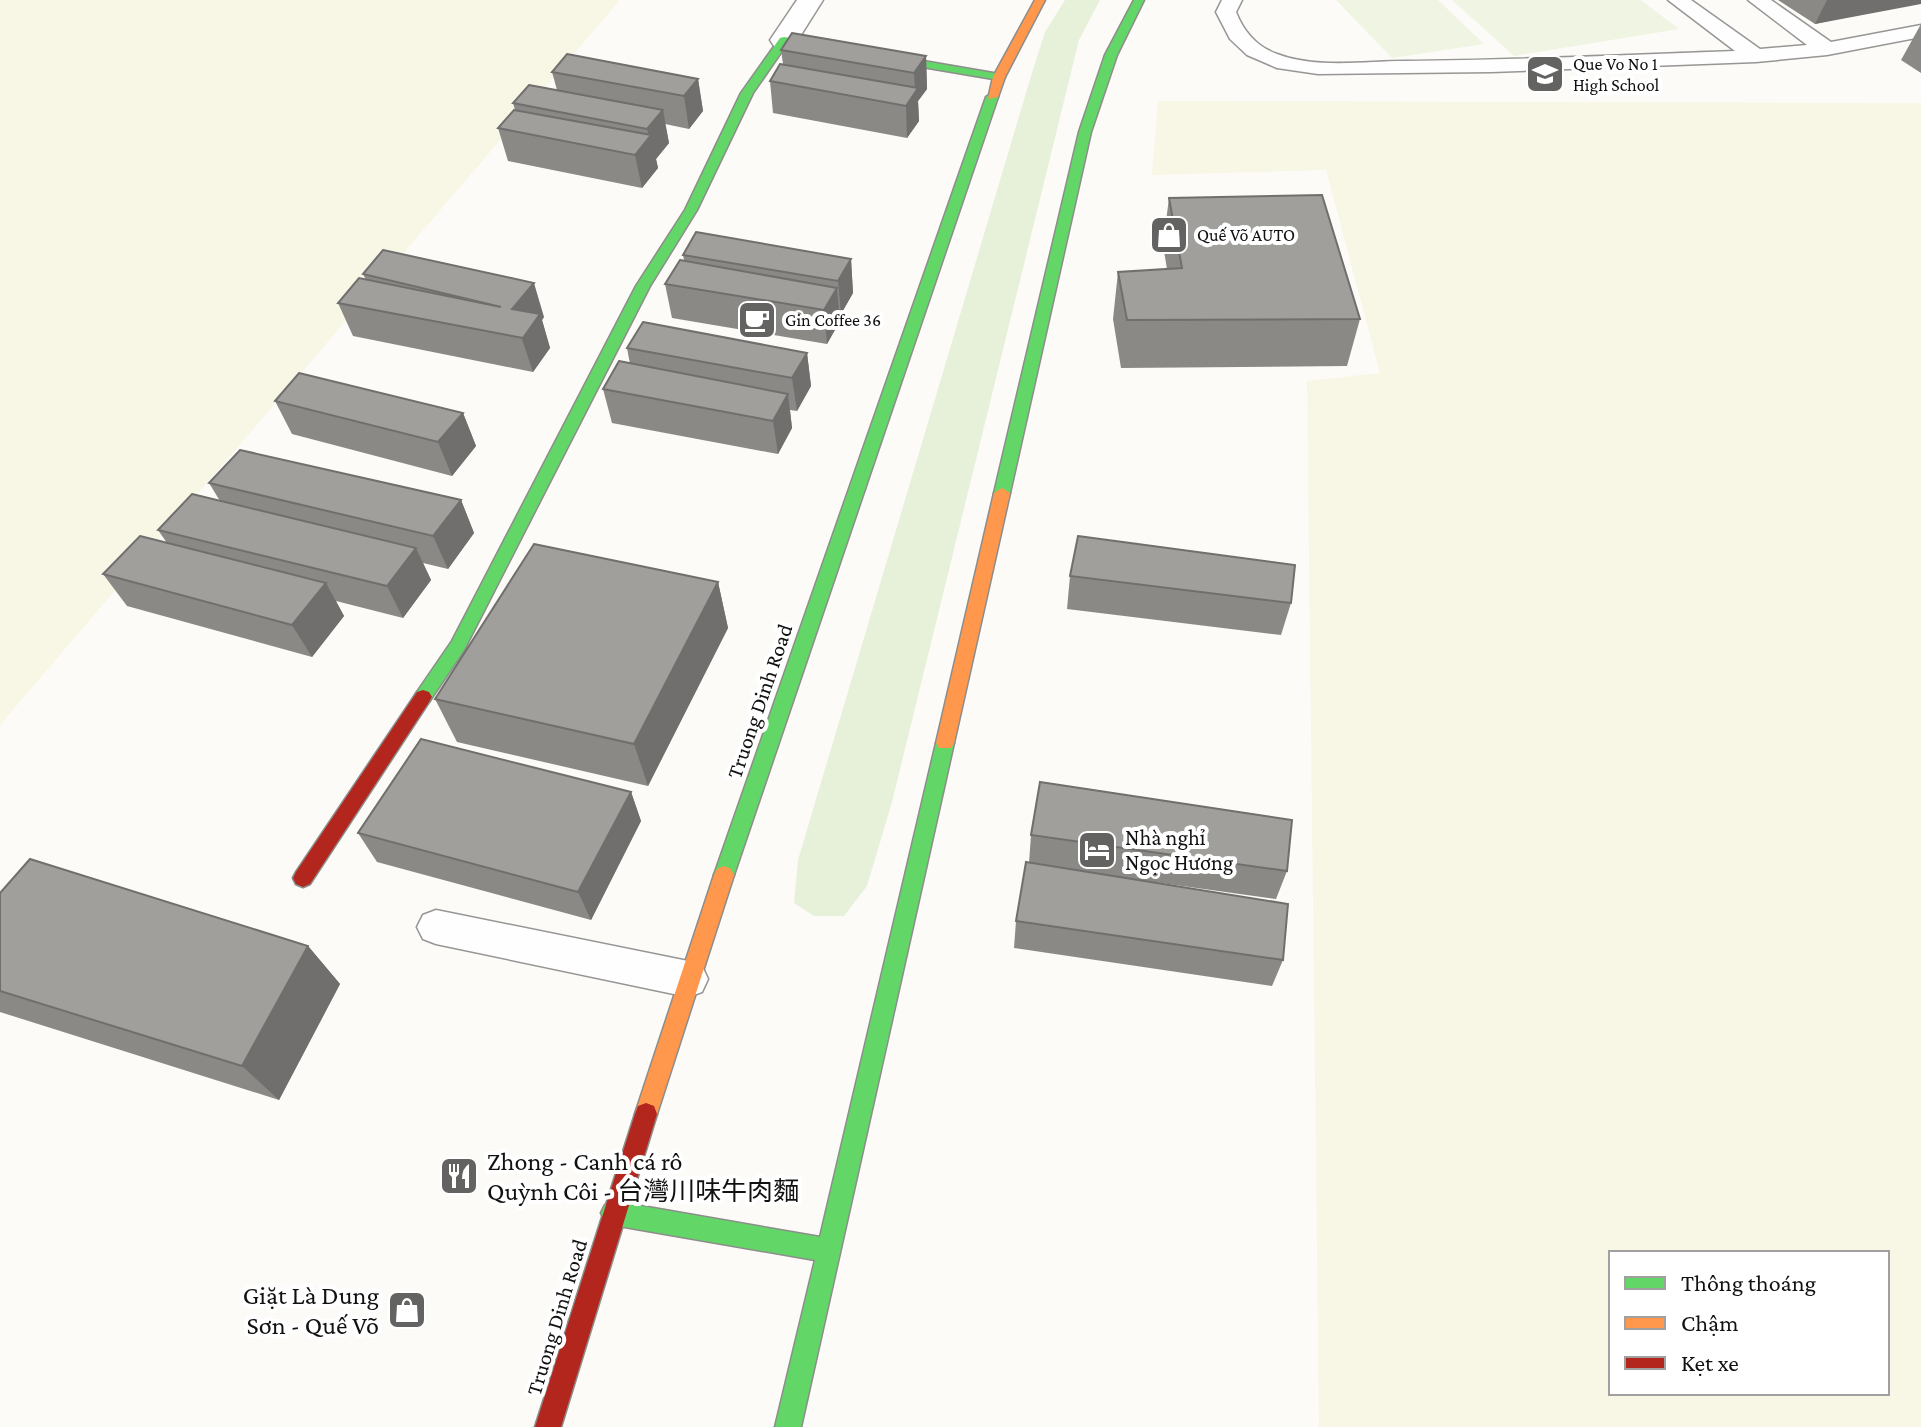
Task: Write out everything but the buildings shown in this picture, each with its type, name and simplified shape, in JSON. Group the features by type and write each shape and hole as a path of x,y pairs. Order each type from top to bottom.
{"main road":[{"name":"Truong Dinh Road","path":"548,1427 688,979 999,77 1040,0"},
{"path":"788,1427 1080,152 1096,93 1126,22 1139,0"},
{"path":"303,878 458,645 643,286 691,210 747,93 784,40 999,77"},
{"path":"613,1213 827,1250"}],"street":[{"path":"784,40 810,0"}],"lane":[{"path":"1232,0 1226,12 1233,29 1249,48 1271,59 1300,64 1473,67 1756,56 1827,49 1921,31"},
{"path":"1678,0 1756,56"},
{"path":"1758,0 1827,49"},
{"path":"436,927 688,979"}],"shaded area":[{"path":"0,0 620,0 0,725"},
{"path":"1158,101 1921,103 1921,1427 1319,1427 1307,381 1380,373 1326,170 1152,175"}],"green space":[{"path":"1065,0 1100,0 1079,40 892,802 867,886 844,916 814,916 794,903 798,860 1031,76 1045,32"},
{"path":"1336,0 1438,0 1484,44 1392,58"},
{"path":"1452,0 1641,0 1679,29 1514,56"}],"traffic: fast":[{"path":"1002,493 1085,132 1111,55 1139,0"},
{"path":"423,697 458,645 643,286 691,210 747,93 784,40 999,77"},
{"path":"724,875 992,97"},
{"path":"788,1427 945,743"},
{"path":"613,1213 827,1250"}],"traffic: slow":[{"path":"992,97 999,77 1040,0"},
{"path":"945,743 1002,493"},
{"path":"646,1114 724,875"}],"traffic: jam":[{"path":"303,878 423,697"},
{"path":"548,1427 646,1114"}],"place":[{"name":"Que Vo No 1 High School","path":"1545,74"},
{"name":"Quế Võ AUTO","path":"1169,235"},
{"name":"Gin Coffee 36","path":"757,320"},
{"name":"Nhà nghỉ Ngọc Hương","path":"1097,850"},
{"name":"Zhong - Canh cá rô Quỳnh Côi - 台灣川味牛肉麵","path":"459,1176"},
{"name":"Giặt Là Dung Sơn - Quế Võ","path":"407,1310"}]}
